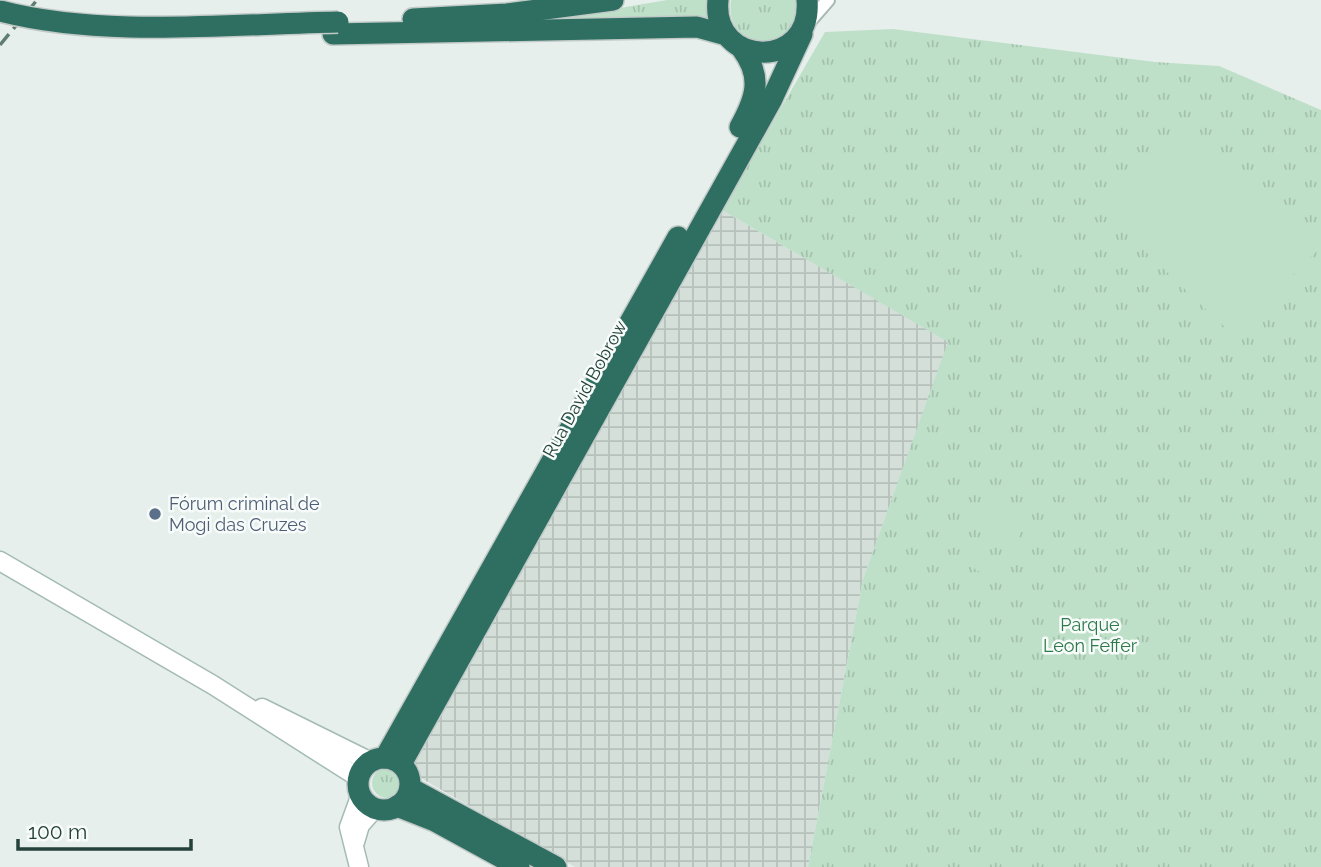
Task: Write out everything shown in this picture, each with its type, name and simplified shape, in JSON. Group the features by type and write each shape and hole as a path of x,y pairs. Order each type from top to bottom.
{"highway":[{"path":"0,20 63,33 105,35 335,28 509,7 613,0"},
{"name":"Rua David Bobrow","path":"375,777 750,109 756,94 756,80 719,19 718,0"},
{"name":"Rua David Bobrow","path":"375,777 771,102 804,29 807,0"},
{"path":"0,11 39,20 107,25 335,28 697,27 734,42 771,52 789,44 804,29"},
{"path":"397,806 410,788 409,775 375,777 386,809 397,806 435,821 519,867"},
{"path":"410,788 556,867"}],"main road":[{"path":"0,561 245,704 275,713 375,777 349,827 359,867"}],"street":[{"path":"804,29 828,0"}],"shaded area":[{"path":"722,210 949,342 863,579 808,867 575,867 419,777 413,770 411,761"}],"green space":[{"path":"667,0 715,0 716,23 514,26"},
{"path":"731,0 798,0 797,18 790,31 778,39 764,42 751,40 739,32 732,19"},
{"name":"Parque Leon Feffer","path":"893,29 1155,62 1219,66 1321,110 1321,867 808,867 863,579 948,342 722,210 825,32"},
{"path":"1189,124 1316,252 1233,335 1101,209"},
{"path":"1034,224 1075,249 1061,275 1017,253"},
{"path":"1012,264 1055,287 1039,315 998,291"},
{"path":"984,503 1024,527 1009,551 970,526"},
{"path":"976,549 1002,565 993,580 967,564"},
{"path":"387,768 393,769 401,777 401,789 393,797 387,798 381,797 373,789 372,783 373,777 381,769"}],"railway":[{"path":"0,45 37,0"}],"place":[{"name":"Fórum criminal de Mogi das Cruzes","path":"155,514"}]}
